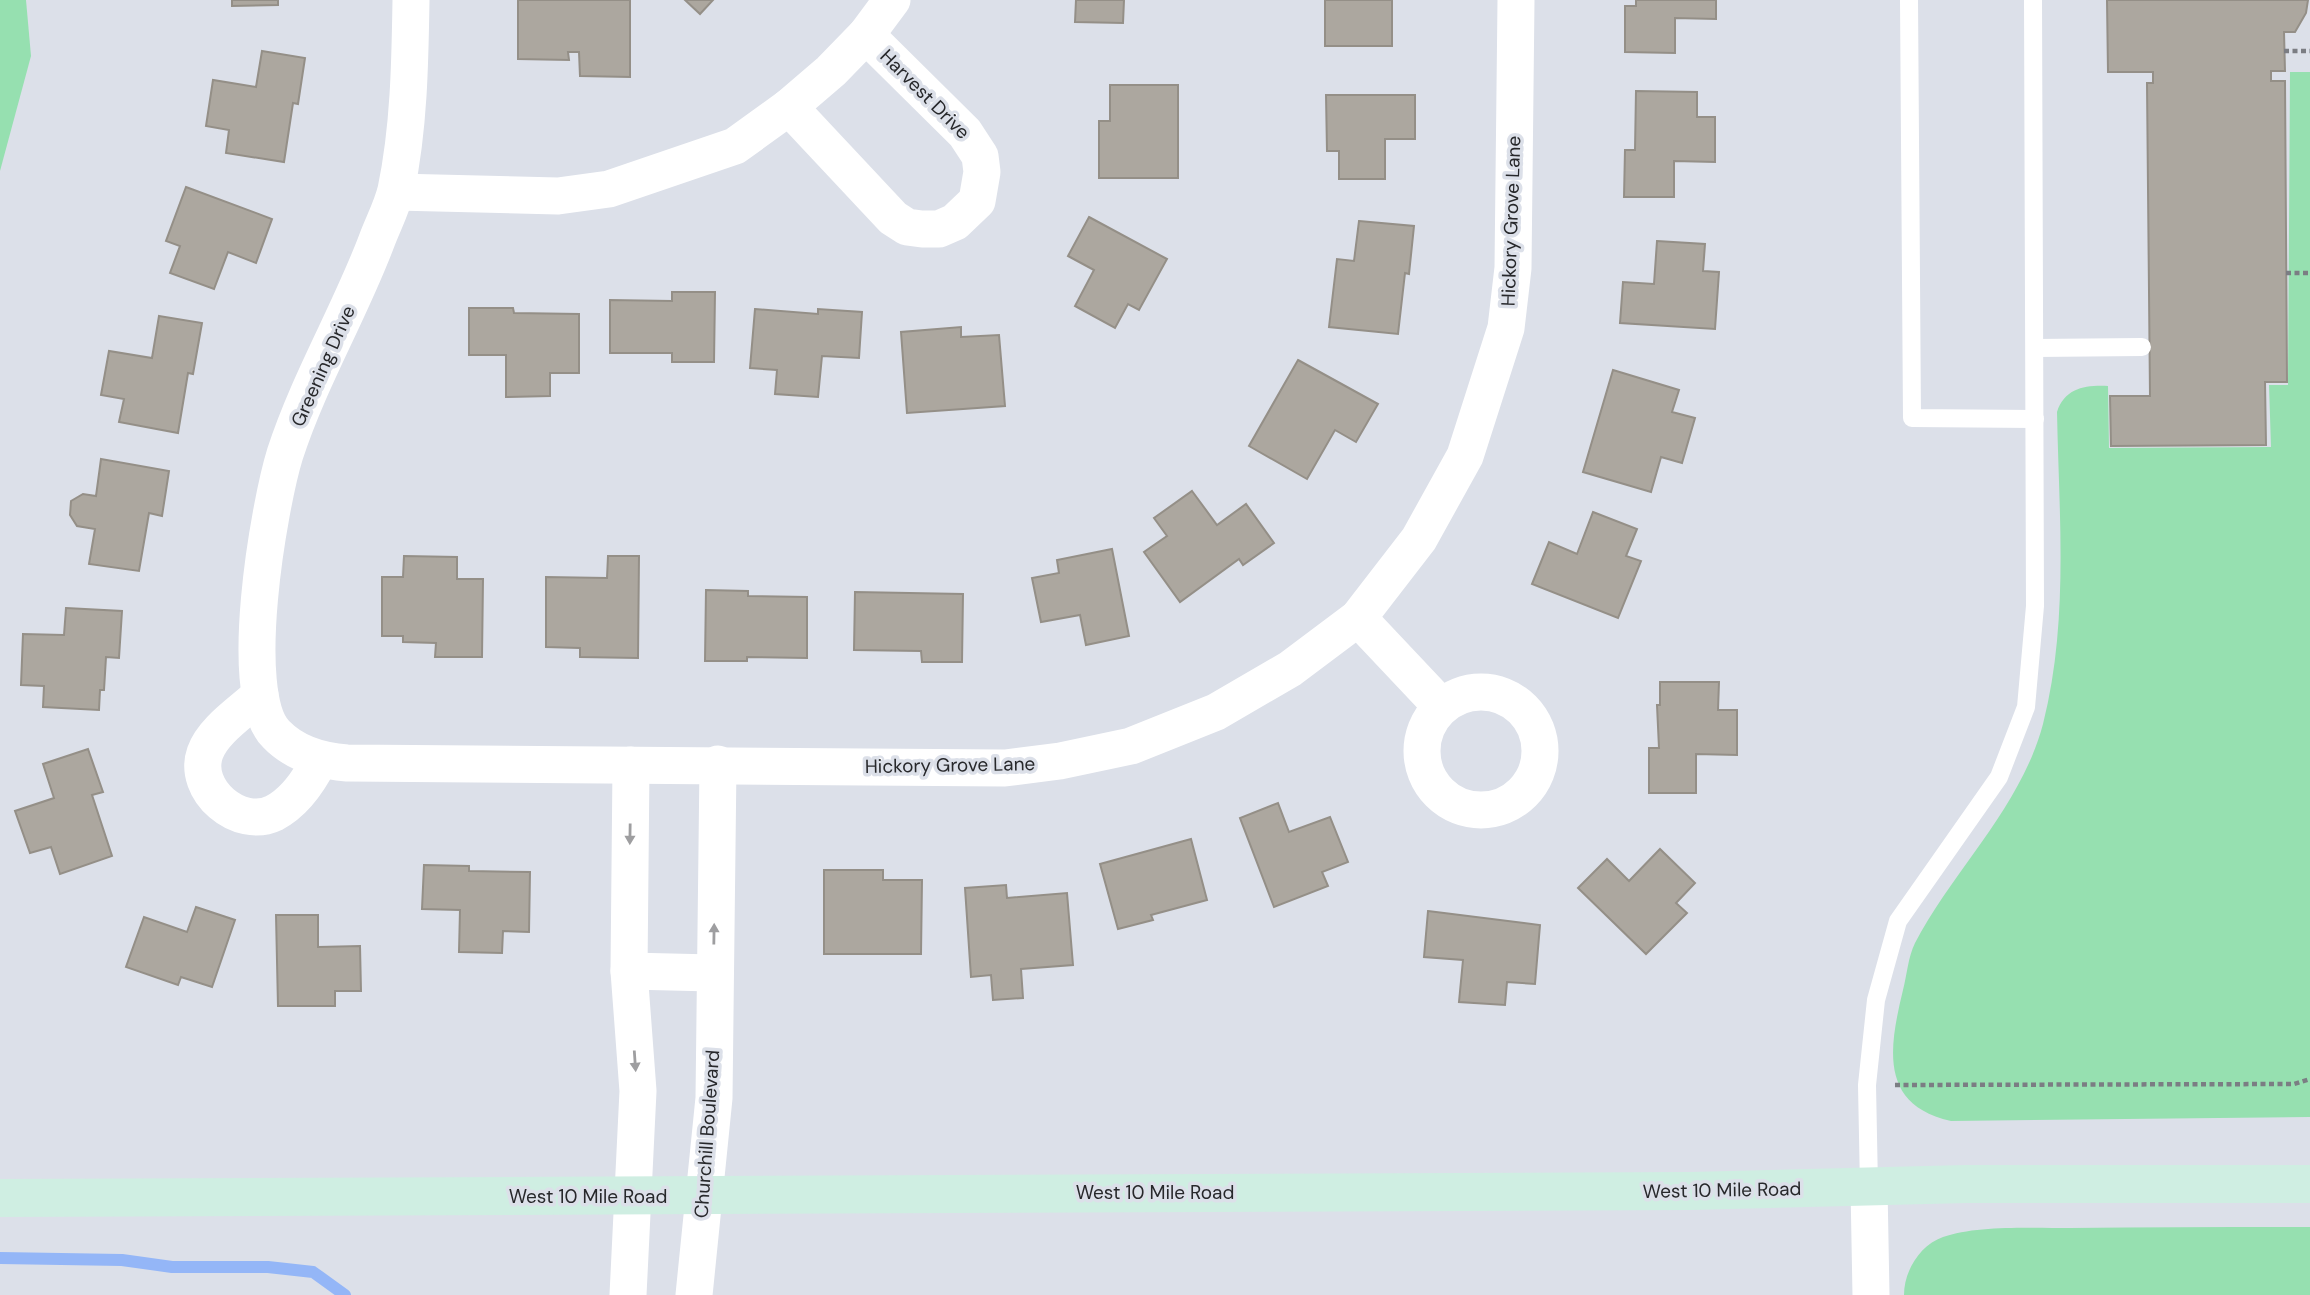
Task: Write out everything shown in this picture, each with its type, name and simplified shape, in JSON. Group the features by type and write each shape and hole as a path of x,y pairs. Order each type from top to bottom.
{"main road":[{"name":"West 10 Mile Road","path":"0,1198 705,1196 2310,1184"}],"street":[{"name":"Greening Drive","path":"319,761 275,733 265,716 260,695 257,636 270,512 285,454 369,262 396,191 410,68 411,0"},
{"name":"Harvest Drive","path":"396,191 558,196 609,188 734,146 789,107 866,35 892,0"},
{"name":"Hickory Grove Lane","path":"319,761 1005,768 1060,761 1131,746 1216,712 1290,669 1358,618 1419,539 1465,456 1506,328 1513,268 1516,0"},
{"name":"Harvest Drive","path":"789,107 893,218 907,227 939,229 968,212 977,201 981,188 982,172 974,145 866,35"},
{"path":"1358,618 1441,706"},
{"path":"260,695 212,739 205,753 201,769 205,785 217,800 238,813 256,817 272,814 289,803 308,782 319,761"},
{"name":"Churchill Boulevard","path":"694,1295 714,1098 713,973 718,764"},
{"path":"628,1295 638,1091 629,971 631,765"},
{"path":"629,971 713,973"},
{"path":"1869,1188 1871,1295"}],"lane":[{"path":"1909,0 1912,418 2035,419"},
{"path":"1869,1188 1867,1085 1876,1000 1898,921 1998,777 2025,707 2035,606 2033,0"},
{"path":"2035,348 2142,347"}],"path":[{"path":"2284,51 2310,51"},
{"path":"2286,273 2310,273"},
{"path":"1867,1085 2294,1084 2310,1079"}],"green space":[{"path":"0,0 26,0 31,56 0,171"},
{"path":"2290,72 2310,72 2310,1117 1951,1121 1928,1113 1911,1102 1900,1088 1893,1053 1894,1033 1915,943 2019,783 2043,724 2051,685 2059,608 2057,412 2071,393 2084,387 2108,386 2109,448 2271,447 2269,385 2288,385"},
{"path":"2310,1227 2310,1295 1904,1295 1907,1277 1915,1260 1927,1246 1956,1233 2023,1228"}],"building":[{"path":"232,0 278,0 278,5 232,6"},
{"path":"518,0 630,0 630,77 580,76 579,52 568,52 569,60 518,59"},
{"path":"685,0 713,0 700,14"},
{"path":"1076,0 1124,0 1123,23 1075,22"},
{"path":"1325,0 1392,0 1392,46 1325,46"},
{"path":"1636,0 1716,0 1716,19 1675,18 1675,53 1625,52 1625,6 1636,6"},
{"path":"2107,0 2308,0 2306,13 2295,32 2284,32 2285,71 2271,71 2271,81 2285,81 2287,382 2265,382 2266,445 2111,446 2110,396 2150,396 2147,83 2153,83 2153,72 2108,72"},
{"path":"262,51 305,58 298,104 293,103 284,162 226,153 229,130 206,126 213,80 256,87"},
{"path":"1110,85 1178,85 1178,178 1099,178 1099,121 1110,121"},
{"path":"1636,91 1697,92 1697,117 1715,117 1715,162 1674,161 1674,197 1624,197 1625,150 1635,150"},
{"path":"1326,95 1415,95 1415,139 1385,139 1385,179 1339,179 1339,151 1327,151"},
{"path":"186,187 272,219 256,263 228,252 214,289 170,273 180,246 166,241"},
{"path":"1089,217 1167,259 1139,310 1128,304 1115,328 1075,306 1094,270 1068,256"},
{"path":"1359,221 1414,226 1398,334 1329,327 1337,259 1354,261"},
{"path":"1657,241 1705,244 1703,271 1719,272 1715,329 1620,323 1623,282 1654,284"},
{"path":"672,292 715,292 714,362 672,362 672,353 610,353 610,300 672,301"},
{"path":"469,308 513,308 514,313 579,314 579,373 550,373 550,396 506,397 506,355 469,355"},
{"path":"755,309 818,314 818,309 862,312 859,358 822,356 818,397 775,394 777,370 750,368"},
{"path":"159,316 202,323 193,374 188,373 178,433 119,422 124,399 101,395 109,351 152,358"},
{"path":"961,327 961,337 999,335 1005,406 907,413 901,332"},
{"path":"1298,360 1378,404 1356,442 1335,430 1307,479 1249,446"},
{"path":"1613,370 1679,390 1672,412 1695,418 1682,463 1661,457 1651,492 1583,472"},
{"path":"101,459 169,471 162,516 149,513 139,571 89,564 95,529 77,526 70,515 71,501 83,494 96,496"},
{"path":"1192,491 1217,525 1246,504 1274,543 1243,565 1239,559 1180,602 1144,552 1167,536 1154,518"},
{"path":"1593,512 1637,529 1626,556 1641,561 1618,618 1532,584 1549,542 1577,554"},
{"path":"1112,549 1129,636 1086,645 1080,615 1041,622 1032,578 1059,573 1057,560"},
{"path":"404,556 457,557 457,579 483,579 482,657 435,657 436,643 403,642 403,636 382,636 382,577 403,577"},
{"path":"608,556 639,556 638,658 580,657 580,648 546,647 546,577 607,578"},
{"path":"706,590 748,591 748,596 807,597 807,658 747,657 747,661 705,661"},
{"path":"855,592 963,594 962,662 922,662 921,651 854,650"},
{"path":"66,608 122,611 119,658 106,657 104,690 100,690 99,710 43,707 44,686 21,685 23,634 64,635"},
{"path":"1660,682 1719,682 1718,710 1737,710 1737,755 1696,754 1696,793 1649,793 1649,748 1659,748 1657,705 1660,705"},
{"path":"88,749 103,792 92,795 112,856 60,874 51,847 30,853 15,811 54,798 43,764"},
{"path":"1278,803 1289,832 1330,817 1348,862 1322,872 1328,886 1274,907 1240,818"},
{"path":"1191,839 1207,900 1151,915 1153,920 1118,929 1100,864"},
{"path":"1660,849 1695,883 1676,903 1687,913 1646,954 1578,888 1607,859 1629,881"},
{"path":"424,865 469,866 469,871 530,872 529,932 503,931 502,953 459,952 460,910 422,909"},
{"path":"824,870 883,870 883,880 922,880 921,954 824,954"},
{"path":"1006,885 1007,898 1067,893 1073,965 1021,969 1023,998 993,1000 991,975 971,977 965,888"},
{"path":"196,907 235,920 212,987 181,977 178,985 126,967 144,917 187,932"},
{"path":"1428,911 1540,925 1535,984 1507,982 1505,1005 1459,1002 1463,960 1424,957"},
{"path":"276,915 318,915 318,947 360,946 361,991 335,991 335,1006 278,1006"}],"waterway":[{"path":"0,1258 122,1260 172,1267 268,1267 313,1272 345,1295"}]}
